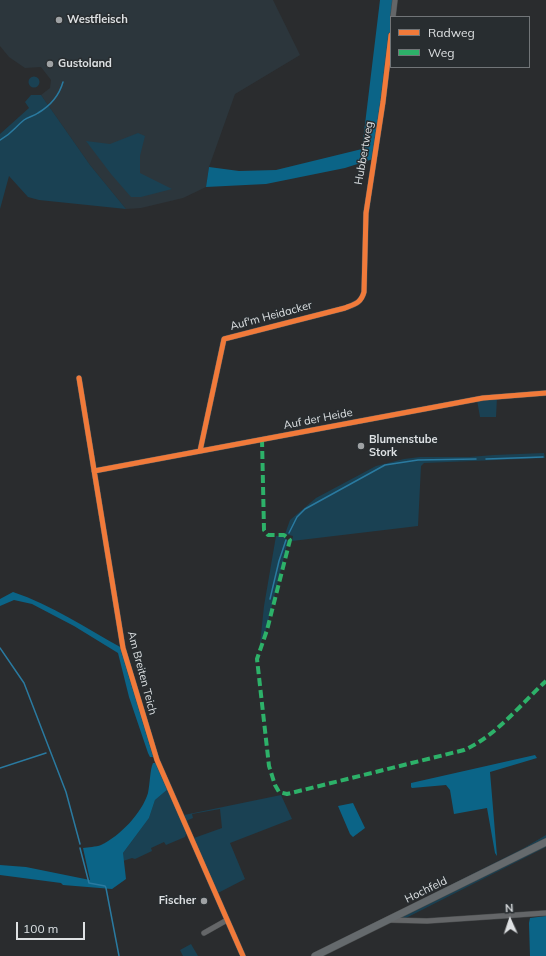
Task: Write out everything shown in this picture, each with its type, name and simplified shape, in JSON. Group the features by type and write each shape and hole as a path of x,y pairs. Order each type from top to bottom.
{"street":[{"path":"393,16 395,0"},
{"name":"Hubbertweg","path":"365,275 366,206 382,109 390,43"},
{"name":"Auf'm Heidacker","path":"200,451 224,339 356,304 361,300 364,292 365,275"},
{"name":"Am Breiten Teich","path":"79,378 125,655 157,760 243,956"},
{"name":"Auf der Heide","path":"94,471 483,398 546,393"},
{"name":"Hochfeld","path":"315,956 546,842"},
{"path":"388,920 427,921 546,913"},
{"path":"204,933 228,920"}],"shaded area":[{"path":"0,0 273,0 300,55 235,94 209,167 206,187 183,198 141,208 126,209 90,165 41,95 50,88 51,80 41,67 25,68 9,57 0,46"},
{"path":"380,0 394,0 392,16 390,16 390,34 382,102 373,159 345,168 266,184 206,187 209,167 239,171 276,170 362,149"},
{"path":"32,77 36,77 38,78 38,86 32,87 29,84 29,80"},
{"path":"31,95 41,95 90,165 126,209 39,200 28,197 9,176 0,209 0,134 29,108 25,102"},
{"path":"138,133 145,136 140,156 140,173 172,189 141,197 131,197 86,141 110,144"},
{"path":"497,397 496,417 480,417 477,400"},
{"path":"544,453 545,458 424,463 421,466 418,526 292,541 293,536 285,534 290,520 316,498 376,466 404,459 420,457 469,457"},
{"path":"276,536 283,536 288,541 266,630 260,644 264,606"},
{"path":"13,592 55,610 122,648 154,757 150,757 148,753 129,697 118,653 74,626 32,604 14,600 0,606 0,599"},
{"path":"535,755 537,758 490,772 497,856 495,853 487,808 454,814 450,790 446,785 411,787 411,783"},
{"path":"153,763 157,763 168,789 155,800 149,818 123,853 126,879 112,889 63,885 61,883 0,875 0,865 26,867 90,880 83,848 99,846 108,841 123,830 136,816 148,793"},
{"path":"168,789 187,832 185,837 166,845 164,842 151,848 152,851 135,859 132,858 123,861 123,853 149,818 155,800"},
{"path":"281,795 292,819 230,843 245,879 218,893 194,838 222,828 220,809 192,814 193,818 186,821 184,815"},
{"path":"353,803 365,828 353,837 350,834 338,806"},
{"path":"546,835 546,847 402,920 383,919 524,848"},
{"path":"546,916 546,956 530,956 530,918"},
{"path":"191,944 198,956 183,956 180,950"}],"waterway":[{"path":"0,140 11,133 24,120 50,104 59,92 63,82"},
{"path":"486,459 543,457"},
{"path":"289,533 297,517 305,509 385,465 418,460 476,459"},
{"path":"270,599 279,561 286,540"},
{"path":"0,648 24,683 66,792 80,844"},
{"path":"0,768 46,753"},
{"path":"80,848 89,883 105,886 106,888 119,956"}],"marked path":[{"path":"262,439 264,530 268,535 284,535 290,540 267,630 257,659 269,766 275,785 279,792 287,794 464,750 487,737 546,681"}],"cycle path":[{"path":"200,451 224,339 345,308 357,303 363,296 366,213 383,102 390,43"},
{"path":"79,378 123,648 157,760 243,956"},
{"path":"94,471 483,398 546,393"}],"place":[{"name":"Westfleisch","path":"59,20"},
{"name":"Gustoland","path":"50,64"},
{"name":"Blumenstube Stork","path":"361,446"},
{"name":"Fischer","path":"204,901"}]}
